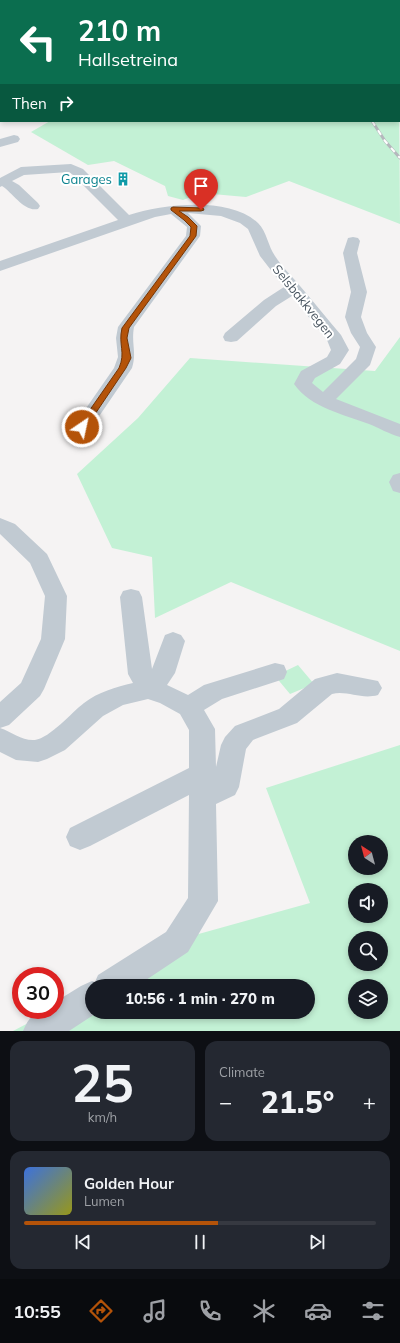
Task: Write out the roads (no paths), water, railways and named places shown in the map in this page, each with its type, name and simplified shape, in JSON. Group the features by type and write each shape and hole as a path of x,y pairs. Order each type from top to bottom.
{"street":[{"path":"0,143 14,139"},
{"path":"33,206 14,188 2,183 13,174 20,171 71,168 78,172 127,221"},
{"name":"Selsbakkvegen","path":"0,266 151,213 190,208 238,217 247,221 254,227 258,232 261,244 267,256 336,339 340,350 334,360 307,375 303,384 310,392 324,401 388,423 400,431"},
{"path":"82,427 122,368 127,358 124,338 126,328 193,236 194,226 173,209"},
{"path":"324,401 364,361 368,347 359,333 353,317 359,292 350,253 354,241"},
{"path":"231,337 270,303 294,288"},
{"path":"400,479 398,482 400,488"},
{"path":"0,525 7,529 38,559 56,596 53,639 31,689 0,718"},
{"path":"131,597 140,674 148,689"},
{"path":"148,689 162,673 173,641"},
{"path":"189,707 213,692 275,672"},
{"path":"80,837 203,786 225,787 234,746 244,733 288,716 324,686 337,683 369,688"},
{"path":"0,739 16,748 38,751 56,742 94,709 116,697 148,689 170,696 189,707 202,729 203,901 177,942 120,979"},
{"path":"40,1031 85,1002"}],"railway":[{"path":"373,122 385,141 400,158"}],"place":[{"name":"Garages","path":"123,179"}]}
